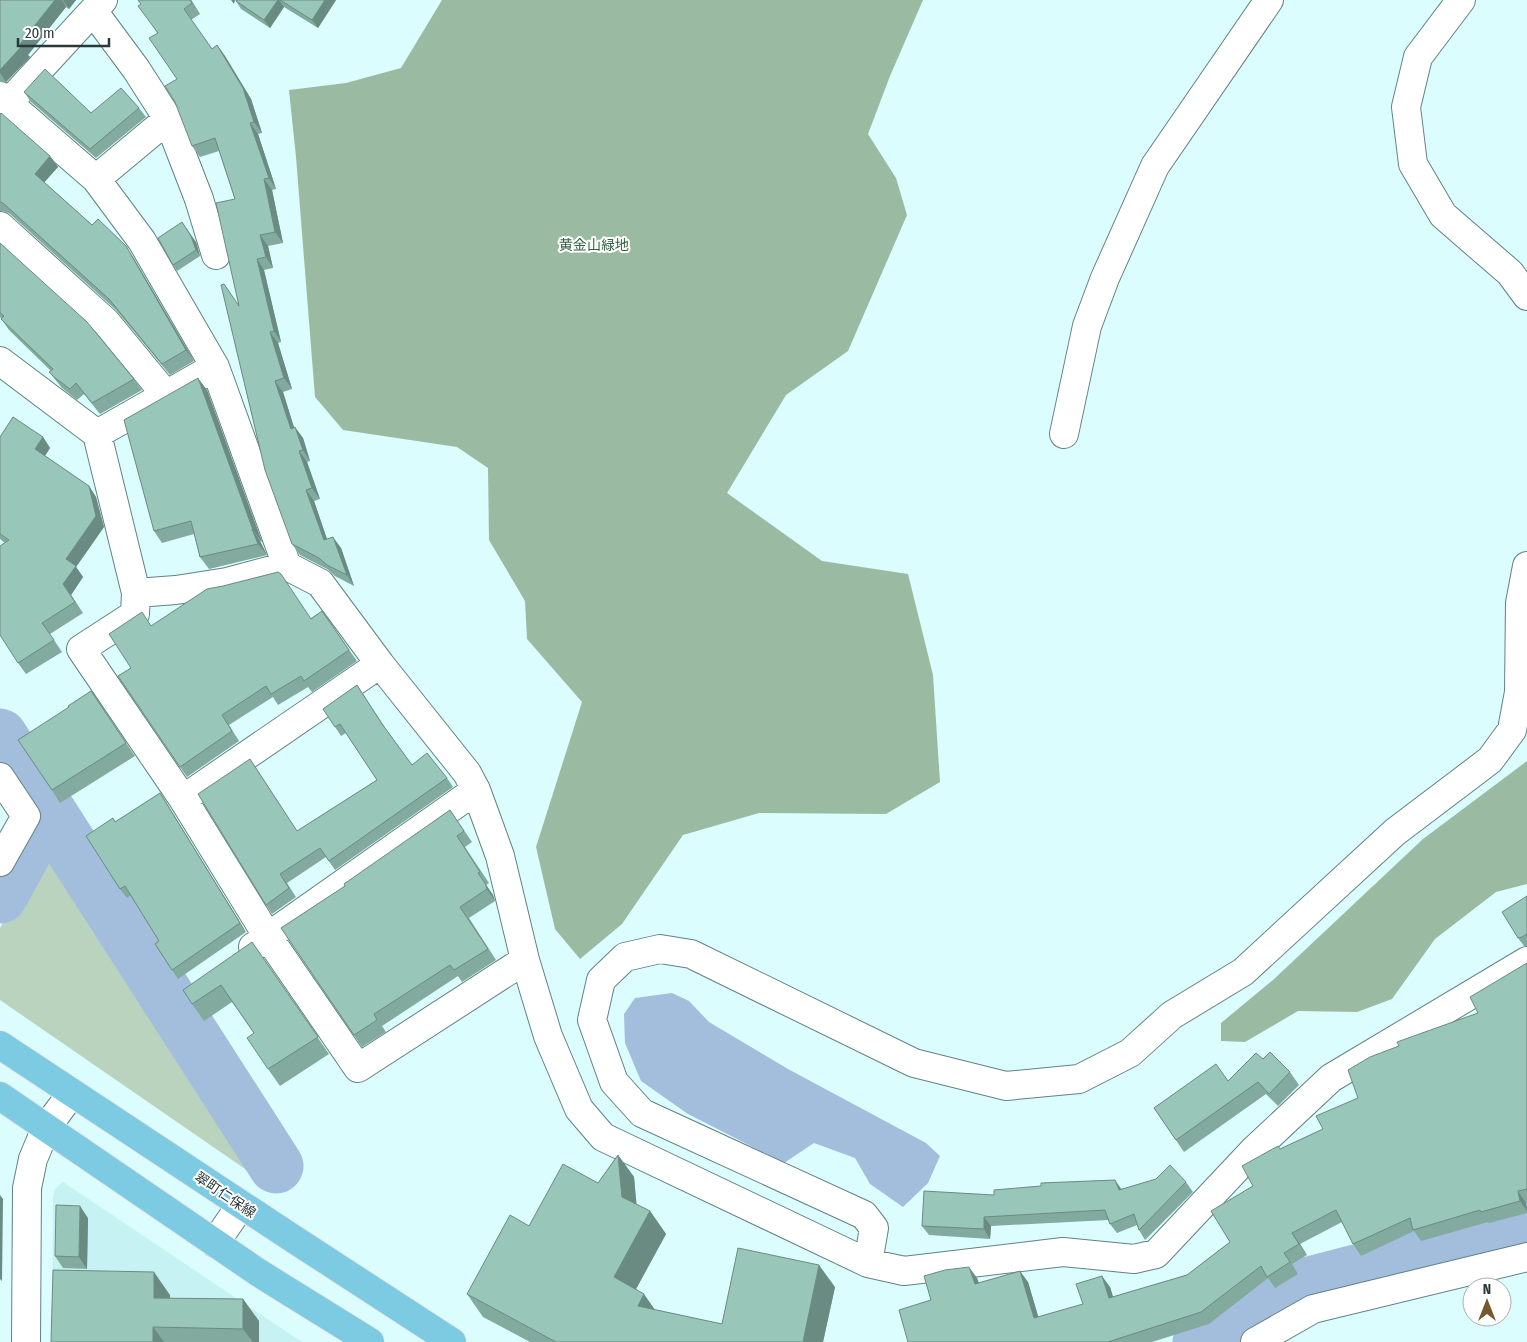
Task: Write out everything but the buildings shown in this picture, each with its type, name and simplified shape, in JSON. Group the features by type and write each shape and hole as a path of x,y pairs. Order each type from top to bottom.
{"main road":[{"name":"翠町仁保線","path":"0,1045 452,1342"},
{"path":"0,1096 259,1273 370,1342"}],"street":[{"path":"1064,434 1087,326 1104,278 1155,166 1269,0"},
{"path":"1461,0 1418,57 1406,107 1413,164 1444,215 1510,273 1527,296"},
{"path":"216,254 168,119 98,6 3,103 96,179 142,241 215,366 287,566"},
{"path":"96,179 168,119"},
{"path":"0,226 106,322 166,395"},
{"path":"0,361 97,434 136,593 135,614 80,649 184,800 268,937 358,1068 525,960"},
{"path":"97,434 215,366"},
{"path":"136,593 176,590 227,582 287,566 320,583 380,664 467,773 476,790 500,856 525,960 548,1036 578,1109 603,1137 868,1263 904,1271 1063,1252 1134,1259 1156,1254 1254,1151 1331,1078 1527,961"},
{"path":"868,1263 874,1228 864,1215 642,1113 614,1082 592,1020 601,980 624,958 660,949 691,954 914,1063 1006,1086 1079,1078 1130,1053 1172,1015 1243,972 1395,832 1490,760 1512,730 1519,692 1520,603 1527,566"},
{"path":"184,800 380,664"},
{"path":"0,778 26,816 8,827 0,862"},
{"path":"235,960 476,790"},
{"path":"26,1342 27,1188 33,1159 46,1128 72,1093"},
{"path":"215,1243 241,1205"},
{"path":"1255,1342 1313,1309 1527,1257"}],"shaded area":[{"path":"672,993 689,1001 709,1022 788,1069 926,1143 940,1156 928,1183 903,1207 870,1184 855,1158 814,1143 784,1163 688,1114 641,1081 625,1043 624,1014 635,998"},
{"path":"63,1182 302,1342 52,1342 53,1197 55,1189"}],"green space":[{"name":"黄金山緑地","path":"442,0 923,0 890,76 868,134 896,178 907,215 848,351 786,395 727,493 822,561 908,574 933,675 940,782 886,814 759,813 683,835 622,924 580,959 555,929 536,847 582,702 527,639 525,601 489,540 488,468 457,447 343,430 315,397 289,90 346,83 401,68"},
{"path":"1527,761 1527,884 1496,892 1435,939 1392,999 1357,1012 1298,1011 1245,1042 1221,1041 1221,1023 1273,980 1423,839"},
{"path":"53,851 266,1174 261,1180 0,1000 0,928 38,856"}],"waterway":[{"path":"0,736 276,1166"},
{"path":"0,896 29,843 53,819"},
{"path":"1200,1342 1210,1339 1310,1284 1527,1228"}]}
